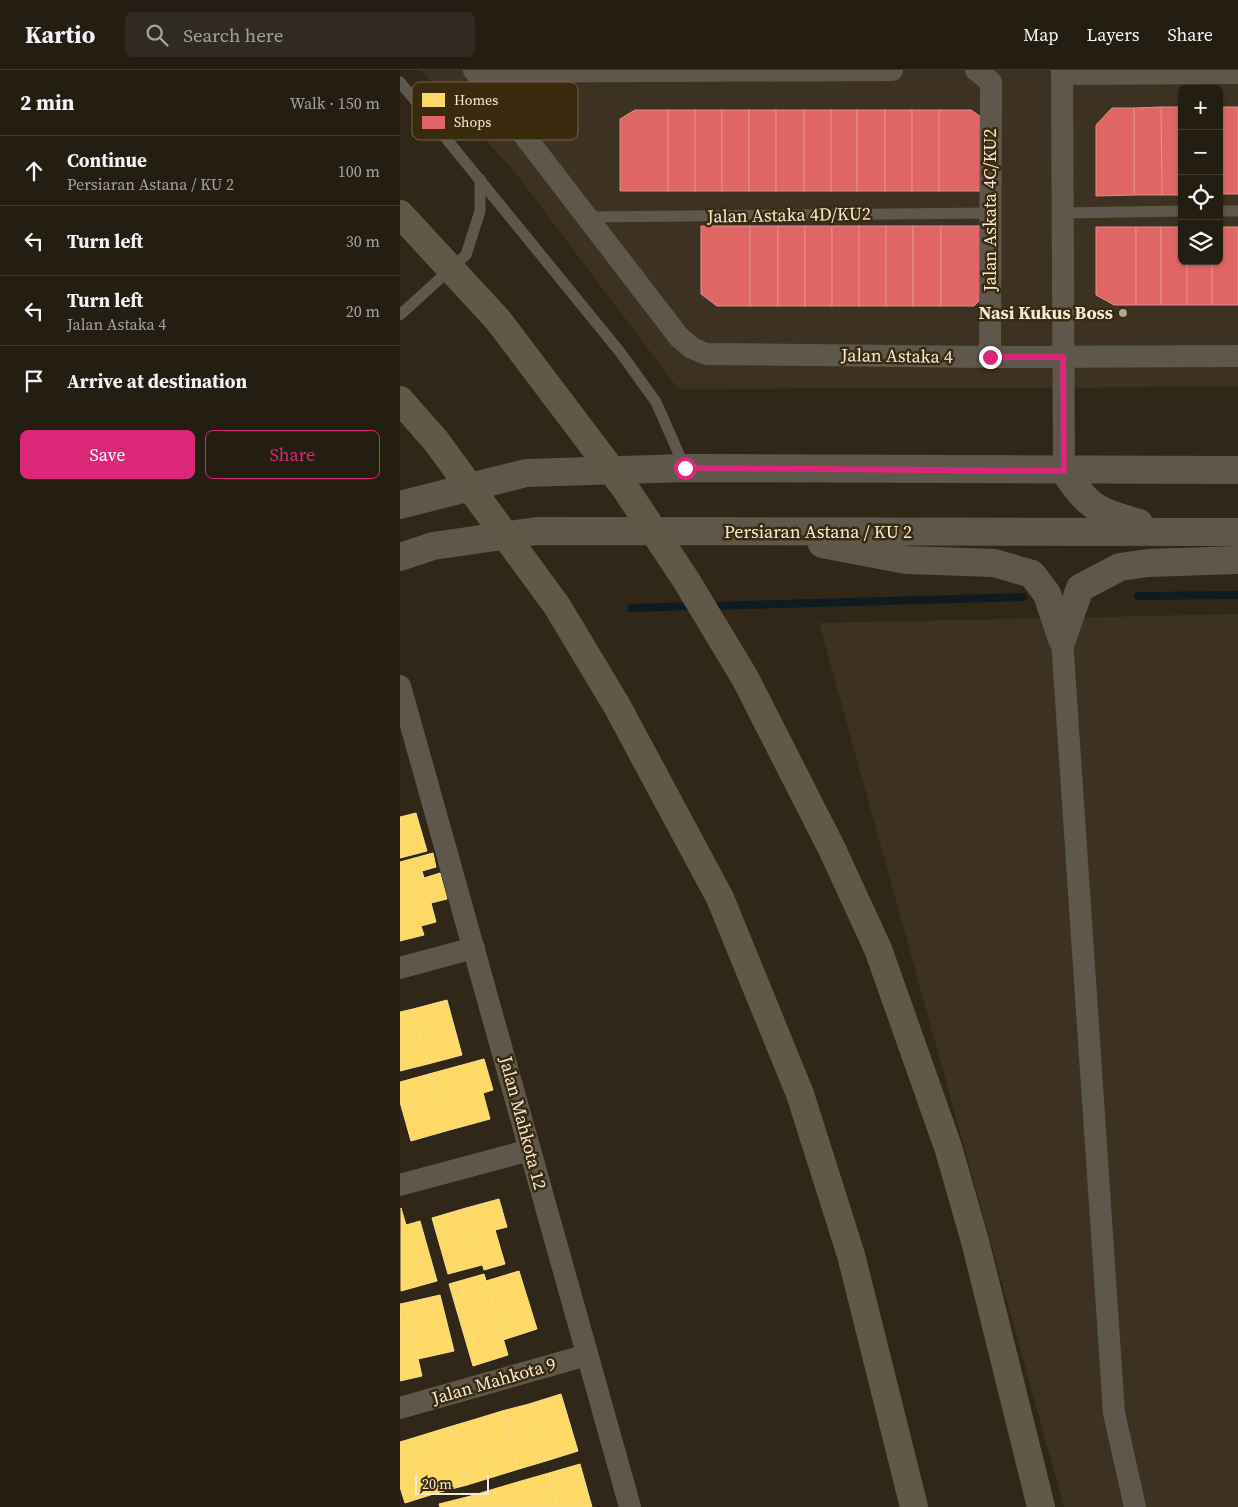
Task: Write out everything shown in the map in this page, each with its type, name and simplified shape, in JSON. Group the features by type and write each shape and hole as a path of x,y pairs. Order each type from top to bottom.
{"highway":[{"path":"400,214 498,320 624,488 686,580 745,678 832,849 878,950 948,1147 976,1245 1041,1507"},
{"path":"400,400 436,441 557,606 617,706 720,898 800,1094 851,1255 914,1507"}],"street":[{"path":"475,71 892,70"},
{"path":"475,71 484,82"},
{"path":"1172,533 1104,514 1092,506 1064,471 1062,72 1238,73"},
{"name":"Jalan Askata 4C/KU2","path":"983,76 990,213 990,357"},
{"path":"528,140 588,217"},
{"name":"Jalan Astaka 4","path":"588,217 680,337 692,348 706,354 990,357 1238,356"},
{"path":"400,505 526,473 685,468 1064,471 1238,470"},
{"name":"Persiaran Astana / KU 2","path":"400,557 433,546 536,531 1238,532"},
{"path":"759,532 906,560 994,562 1032,574 1047,594 1062,639 1114,1413 1135,1507"},
{"path":"1062,639 1080,588 1120,567 1148,562 1238,560"},
{"name":"Jalan Mahkota 12","path":"400,686 409,760 474,948 630,1507"},
{"path":"400,968 474,948"},
{"path":"400,1185 530,1150"},
{"name":"Jalan Mahkota 9","path":"400,1408 587,1355"}],"lane":[{"path":"400,82 412,96"},
{"path":"448,140 620,352 656,402 685,468"},
{"path":"400,315 466,256 480,211 480,178"},
{"path":"1063,212 1178,211"},
{"path":"1223,211 1238,211"},
{"name":"Jalan Astaka 4D/KU2","path":"588,217 990,213"}],"shaded area":[{"path":"421,70 1238,70 1238,387 678,389 514,171 485,140 578,140 578,82 432,82"},
{"path":"1238,614 1238,1507 1064,1507 819,623"}],"building: Homes":[{"path":"416,813 427,851 400,858 400,817"},
{"path":"433,853 436,867 422,871 424,878 440,873 447,899 431,903 436,922 421,926 424,935 400,941 400,862"},
{"path":"447,1000 462,1055 428,1064 413,1009"},
{"path":"413,1009 428,1064 400,1071 400,1012"},
{"path":"484,1059 493,1090 483,1093 490,1119 446,1131 429,1074"},
{"path":"429,1074 446,1131 411,1141 400,1102 400,1082"},
{"path":"499,1199 507,1227 495,1230 505,1264 484,1270 466,1208"},
{"path":"401,1208 406,1225 420,1221 437,1281 401,1291"},
{"path":"466,1208 482,1265 448,1274 432,1218"},
{"path":"519,1271 537,1329 503,1340 486,1281"},
{"path":"484,1274 508,1355 473,1366 449,1284"},
{"path":"440,1295 454,1351 418,1359 405,1303"},
{"path":"405,1303 422,1376 400,1381 400,1304"},
{"path":"561,1394 578,1451 546,1461 529,1404"},
{"path":"529,1404 546,1461 519,1469 502,1411"},
{"path":"502,1411 519,1469 493,1477 476,1419"},
{"path":"476,1419 493,1477 467,1485 449,1427"},
{"path":"449,1427 467,1485 440,1492 423,1435"},
{"path":"423,1435 440,1492 405,1503 400,1487 400,1442"},
{"path":"580,1464 592,1507 558,1507 549,1473"},
{"path":"549,1473 558,1507 529,1507 521,1481"},
{"path":"521,1481 529,1507 499,1507 494,1489"},
{"path":"494,1489 499,1507 469,1507 467,1497"},
{"path":"467,1497 469,1507 440,1507 439,1504"}],"building: Shops":[{"path":"1161,107 1178,107 1178,195 1162,195"},
{"path":"1161,107 1162,195 1134,195 1134,108"},
{"path":"1223,107 1238,107 1238,194 1223,194"},
{"path":"1112,108 1134,108 1134,195 1096,196 1096,125"},
{"path":"635,110 668,110 668,191 620,191 620,119"},
{"path":"668,110 695,110 695,191 668,191"},
{"path":"695,110 722,110 722,191 695,191"},
{"path":"722,110 749,110 749,191 722,191"},
{"path":"749,110 776,110 776,191 749,191"},
{"path":"776,110 804,110 804,191 776,191"},
{"path":"804,110 831,110 831,191 804,191"},
{"path":"831,110 857,110 857,191 831,191"},
{"path":"857,110 885,110 885,191 857,191"},
{"path":"885,110 912,110 912,191 885,191"},
{"path":"912,110 939,110 939,191 912,191"},
{"path":"939,110 971,110 984,119 984,191 939,191"},
{"path":"701,226 750,226 750,306 717,306 701,294"},
{"path":"750,226 778,226 778,306 750,306"},
{"path":"778,226 805,226 805,306 778,306"},
{"path":"805,226 832,226 832,306 805,306"},
{"path":"832,226 859,226 859,306 832,306"},
{"path":"859,226 886,226 886,306 859,306"},
{"path":"886,226 913,226 913,306 886,306"},
{"path":"913,226 941,226 941,306 913,306"},
{"path":"941,226 985,226 985,295 974,306 941,306"},
{"path":"1096,227 1136,227 1136,305 1114,305 1096,295"},
{"path":"1136,227 1161,227 1161,305 1136,305"},
{"path":"1161,227 1178,227 1178,265 1187,265 1187,305 1161,305"},
{"path":"1223,227 1238,227 1238,305 1212,305 1212,265 1223,265"},
{"path":"1187,265 1212,265 1212,305 1187,305"}],"waterway":[{"path":"1138,596 1238,595"},
{"path":"708,606 1023,597"},
{"path":"631,608 694,606"}],"place":[{"name":"Nasi Kukus Boss","path":"1123,313"}],"route":[{"path":"685,468 1064,471 1063,357 990,357"}]}
